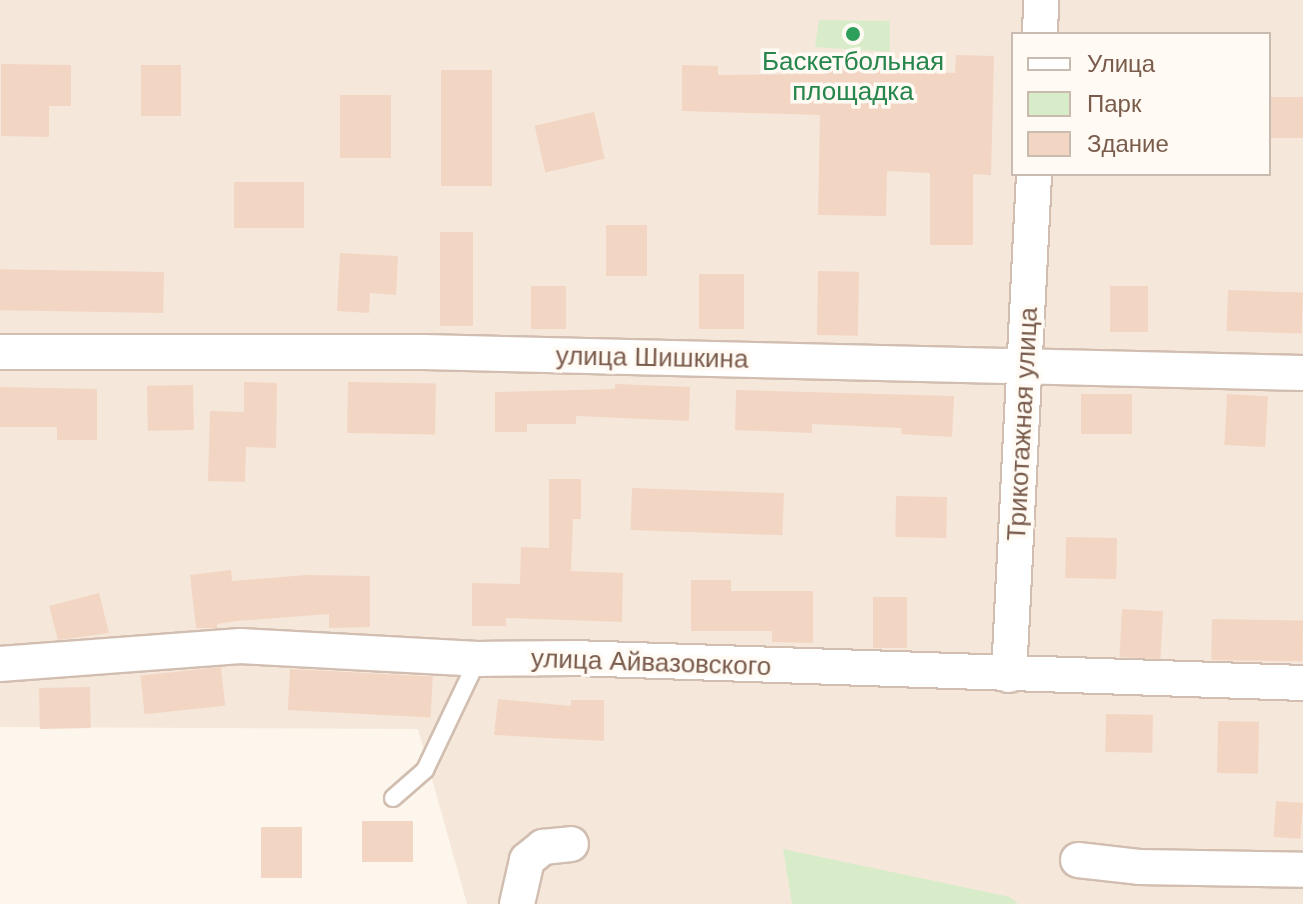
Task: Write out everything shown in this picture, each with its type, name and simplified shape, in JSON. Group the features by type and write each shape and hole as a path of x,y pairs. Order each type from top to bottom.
{"street":[{"path":"1040,32 1041,0"},
{"name":"Трикотажная улица","path":"1009,675 1027,367 1034,176"},
{"name":"улица Шишкина","path":"0,352 424,352 1303,373"},
{"name":"улица Айвазовского","path":"0,664 240,646 478,659 573,658 1303,683"},
{"path":"517,904 527,860 543,847 571,844"},
{"path":"1078,860 1139,867 1303,870"}],"lane":[{"path":"393,798 425,770 478,659"}],"shaded area":[{"path":"0,0 1303,0 1303,904 467,904 418,729 0,727"}],"green space":[{"name":"Баскетбольная площадка","path":"819,20 890,21 890,52 815,47"},
{"path":"783,849 1010,897 1018,904 792,904"}],"building":[{"path":"821,55 889,56 889,70 955,73 956,55 994,56 991,175 973,174 973,245 930,245 930,173 887,171 886,216 818,215 820,115 682,111 682,65 718,66 718,75 821,74"},
{"path":"1,64 71,65 71,106 49,106 49,137 1,136"},
{"path":"141,65 181,65 181,116 141,116"},
{"path":"441,70 492,70 492,186 441,186"},
{"path":"340,95 391,95 391,158 340,158"},
{"path":"1271,97 1303,97 1303,138 1271,138"},
{"path":"594,112 605,159 545,172 535,126"},
{"path":"234,182 304,182 304,228 234,228"},
{"path":"606,225 647,225 647,276 606,276"},
{"path":"440,232 473,232 473,326 440,326"},
{"path":"340,253 398,256 396,295 370,293 369,313 337,311"},
{"path":"0,269 164,272 163,313 0,310"},
{"path":"818,271 859,272 858,336 817,335"},
{"path":"699,274 744,274 744,329 699,329"},
{"path":"531,286 566,286 566,329 531,329"},
{"path":"1110,286 1148,286 1148,332 1110,332"},
{"path":"1228,290 1303,293 1302,334 1227,331"},
{"path":"244,382 277,383 276,448 246,447 245,482 208,481 210,411 244,412"},
{"path":"348,382 436,384 435,435 347,433"},
{"path":"615,384 690,387 689,421 576,416 576,424 527,424 527,432 495,432 495,392 615,389"},
{"path":"193,385 194,430 148,431 147,386"},
{"path":"0,387 97,389 97,440 57,440 57,427 0,427"},
{"path":"736,390 954,396 952,437 901,434 902,428 812,424 812,433 735,430"},
{"path":"1081,394 1132,394 1132,434 1081,434"},
{"path":"1227,394 1268,396 1265,447 1224,445"},
{"path":"549,479 581,479 581,519 573,519 571,571 623,573 622,622 506,618 506,626 472,626 472,583 520,584 521,547 549,548"},
{"path":"632,488 784,493 782,535 631,530"},
{"path":"896,496 947,497 946,538 895,537"},
{"path":"1066,537 1117,538 1116,579 1065,578"},
{"path":"231,570 232,581 306,575 370,576 370,627 329,628 329,614 236,621 217,624 217,628 196,628 190,575"},
{"path":"691,580 731,580 731,591 813,591 813,643 772,642 772,631 691,631"},
{"path":"99,593 109,633 58,640 49,606"},
{"path":"873,597 907,597 907,648 873,648"},
{"path":"1122,609 1163,611 1160,659 1119,657"},
{"path":"1212,619 1303,621 1302,662 1211,660"},
{"path":"221,667 225,706 145,714 140,675"},
{"path":"290,669 433,676 431,717 288,710"},
{"path":"90,687 91,728 40,729 39,688"},
{"path":"498,699 571,706 571,700 604,700 604,741 494,735"},
{"path":"1106,714 1153,715 1152,753 1105,752"},
{"path":"1218,721 1259,722 1258,774 1217,773"},
{"path":"1276,801 1303,803 1300,839 1273,837"},
{"path":"362,821 413,821 413,862 362,862"},
{"path":"261,827 302,827 302,878 261,878"}],"place":[{"name":"Баскетбольная площадка","path":"853,34"}]}
